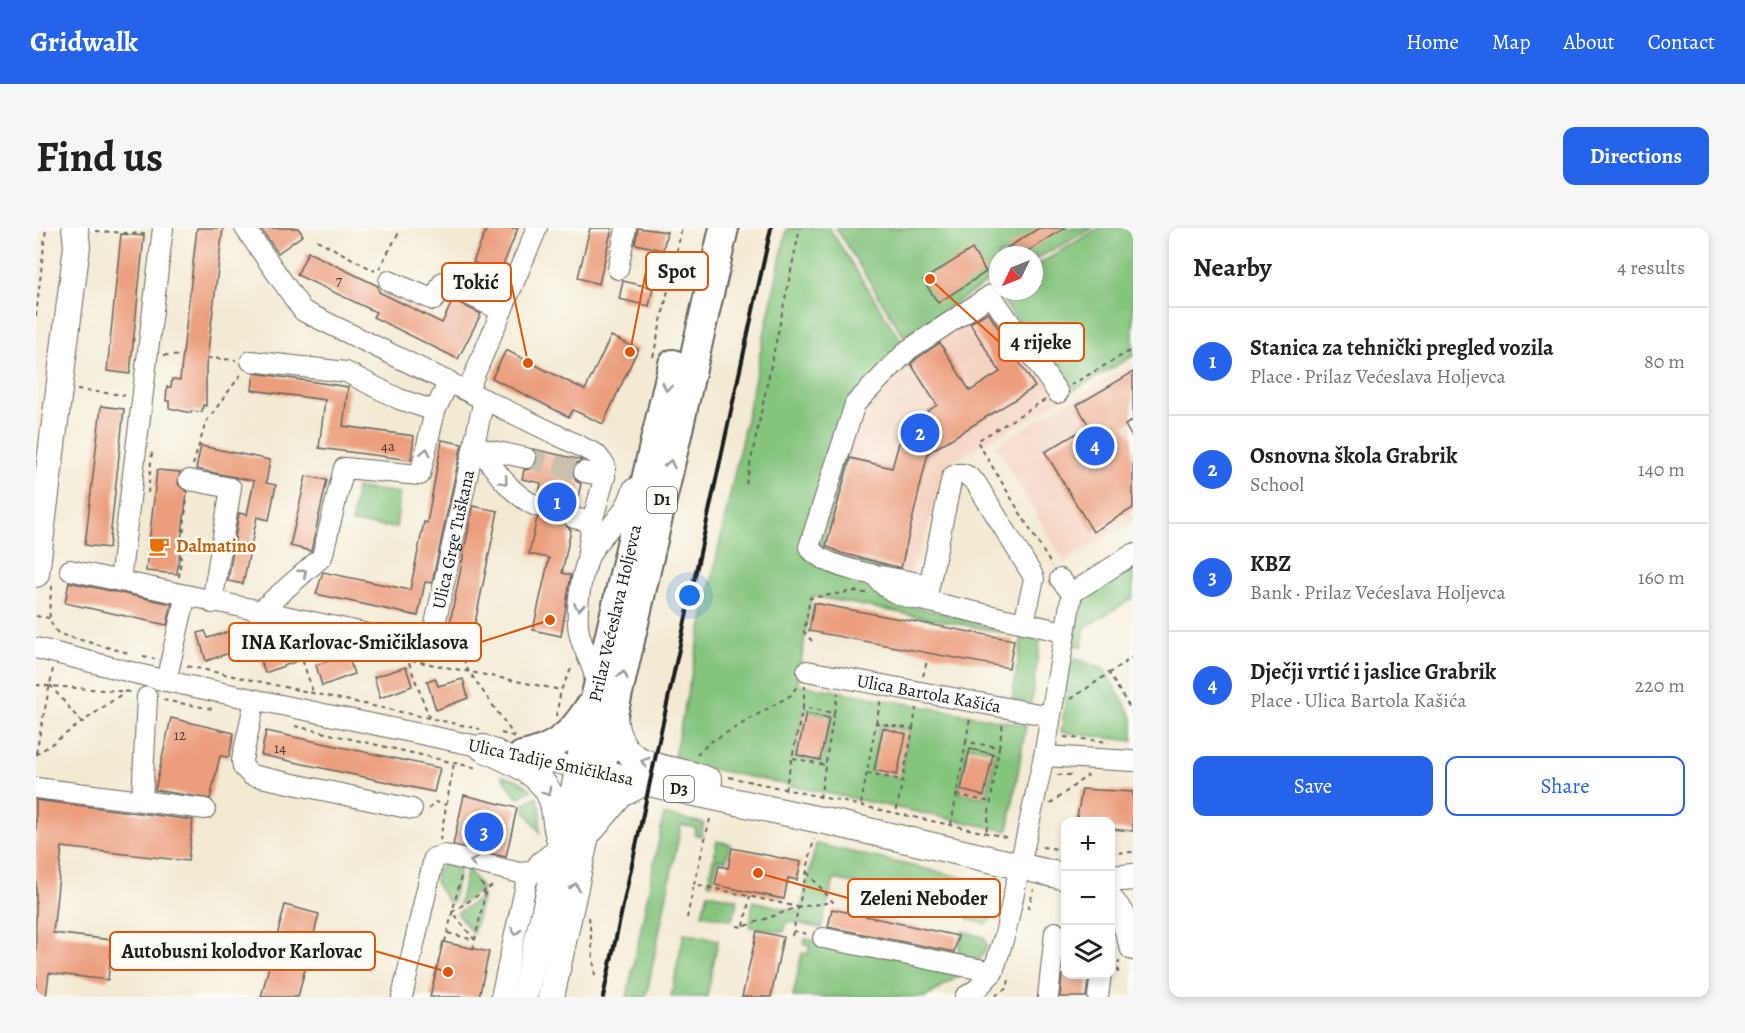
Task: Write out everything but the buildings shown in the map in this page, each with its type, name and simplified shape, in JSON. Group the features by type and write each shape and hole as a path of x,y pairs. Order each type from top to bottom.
{"highway":[{"name":"Prilaz Većeslava Holjevca","path":"589,770 648,464 705,228"},
{"name":"Prilaz Većeslava Holjevca","path":"602,700 724,228"},
{"path":"518,746 545,750 561,742 602,700"}],"main road":[{"path":"36,574 76,246 85,230"},
{"path":"602,700 618,740 633,758 705,779 757,806"},
{"path":"486,744 542,783 552,801 554,822 573,843 614,801 631,787 645,782"},
{"name":"Ulica Tadije Smičiklasa","path":"589,770 1061,876"},
{"name":"Prilaz Većeslava Holjevca","path":"551,997 573,843 589,770"},
{"name":"Prilaz Većeslava Holjevca","path":"524,997 573,843"},
{"path":"1115,879 1133,877"},
{"path":"1133,898 1133,910"},
{"path":"1115,906 1123,916 1133,940"}],"street":[{"path":"120,581 163,228"},
{"path":"245,228 303,311 589,449 605,465 605,476 583,520 586,566"},
{"name":"Ulica Grge Tuškana","path":"70,570 182,594 212,603 430,647 477,448 476,394 502,311 537,228"},
{"path":"618,269 626,228"},
{"path":"389,281 434,300 443,282 502,311"},
{"path":"1058,393 991,295 908,350 855,404 809,547 815,556 876,577 888,576 928,593 1064,632"},
{"path":"251,361 345,372 399,399 435,411"},
{"path":"259,612 322,557 344,468 420,475 435,411 449,381"},
{"path":"477,448 526,458"},
{"path":"477,448 522,500 536,506"},
{"path":"602,700 593,666 580,638 577,619 586,566 590,554 627,508 634,483 648,464"},
{"path":"584,472 605,476"},
{"path":"928,593 952,477 962,473 970,476 976,483 1032,574 1034,579 1024,622"},
{"path":"189,480 231,488 212,603"},
{"path":"964,997 977,989 993,972 1005,933 1044,756 1064,632 1066,586 1133,554"},
{"path":"168,671 182,594"},
{"name":"Ulica Tadije Smičiklasa","path":"36,648 168,671 255,700 486,744 518,746 589,770"},
{"name":"Ulica Bartola Kašića","path":"807,671 1050,716"},
{"path":"142,801 147,697"},
{"path":"255,700 242,760 243,767 251,775 412,809"},
{"path":"1044,756 1133,761"},
{"path":"36,788 205,809"},
{"path":"402,997 430,867 438,855 465,859 520,873 531,872 573,843"},
{"path":"501,997 531,872"},
{"path":"1048,997 1055,932"},
{"path":"823,938 993,972"},
{"path":"1098,997 1100,979"}],"path":[{"path":"36,316 46,228"},
{"path":"85,230 144,234 144,228"},
{"path":"746,484 800,228"},
{"path":"317,240 377,272 399,232"},
{"path":"1066,586 977,441 1133,349"},
{"path":"164,355 183,356"},
{"path":"207,358 251,361"},
{"path":"182,594 189,480 206,422 251,361"},
{"path":"75,390 141,396"},
{"path":"812,641 804,632 810,598 855,591"},
{"path":"36,616 49,618"},
{"path":"436,621 457,645 468,670 518,746"},
{"path":"293,632 313,693"},
{"path":"59,634 134,655 168,671 313,693 429,717 486,744"},
{"path":"1070,699 1133,657"},
{"path":"409,661 429,717"},
{"path":"785,790 803,707 807,671"},
{"path":"694,759 709,743 791,694 807,671"},
{"path":"1108,672 1133,713"},
{"path":"820,798 841,677"},
{"path":"36,685 50,684 126,691 217,710"},
{"path":"50,684 82,723"},
{"path":"36,754 50,684"},
{"path":"861,805 883,685"},
{"path":"36,754 126,691"},
{"path":"951,825 972,702"},
{"path":"803,707 834,713"},
{"path":"986,833 1006,708"},
{"path":"876,723 912,729 896,813"},
{"path":"286,724 518,746"},
{"path":"1056,736 1111,742"},
{"path":"966,742 999,747"},
{"path":"792,758 825,765"},
{"path":"867,773 902,780"},
{"path":"719,774 1026,842 1043,848 1061,850"},
{"path":"1043,810 1088,775"},
{"path":"957,795 991,802"},
{"path":"412,809 427,811 435,802 446,805"},
{"path":"687,918 710,819"},
{"path":"792,936 814,839"},
{"path":"1115,853 1133,852"},
{"path":"446,942 465,859"},
{"path":"737,926 743,927 798,907 833,902 806,870"},
{"path":"694,884 798,907"},
{"path":"743,927 750,896"},
{"path":"589,917 595,976"},
{"path":"448,933 475,940"}],"shaded area":[{"path":"989,287 989,300 1000,300 1062,400 952,461 909,578 816,548 843,406"},
{"path":"1133,363 1133,521 1064,561 995,445"}],"green space":[{"path":"787,228 829,228 914,361 859,409 821,551 885,569 880,599 1041,636 1031,703 1012,699 1022,636 812,596 797,684 1026,725 1008,831 673,761","holes":["804,711 831,716 822,762 795,756","881,726 909,731 899,778 872,772","968,746 995,751 986,798 959,792"]},
{"path":"836,228 1093,228 1043,255 1043,246 989,246 989,281 904,337"},
{"path":"1099,228 1133,228 1133,356 1066,395 1003,300 1043,300 1043,262"},
{"path":"356,488 400,493 396,528 352,523"},
{"path":"1133,568 1133,598 1085,627 1082,647 1068,643 1076,604"},
{"path":"1065,655 1104,669 1133,718 1133,741 1061,732 1066,698 1060,697"},
{"path":"502,775 518,780 532,790 516,797"},
{"path":"537,796 541,810 540,832 524,809 525,803"},
{"path":"664,815 704,823 701,836 695,835 696,828 681,825 646,997 627,997"},
{"path":"717,841 730,844 726,861 718,859 712,884 708,883"},
{"path":"816,844 995,885 998,896 996,910 987,924 968,919 970,908 834,879 821,928 787,921 784,932 750,927 753,901 800,912"},
{"path":"445,864 460,864 453,902 447,901 435,882 436,872"},
{"path":"467,867 482,889 459,905"},
{"path":"708,893 738,899 732,920 702,914"},
{"path":"482,898 473,933 457,913"},
{"path":"963,931 984,937 987,946 978,963 957,957"},
{"path":"684,933 718,940 707,997 671,997"},
{"path":"805,939 967,971 926,997 793,997 802,953 808,954 810,946 804,945"}],"tunnel":[{"path":"526,458 584,472"},
{"path":"536,506 574,518"}],"railway":[{"path":"603,997 771,228"}],"place":[{"name":"4 rijeke","path":"930,279"},
{"name":"Spot","path":"630,352"},
{"name":"Tokić","path":"528,363"},
{"name":"Osnovna škola Grabrik","path":"920,433"},
{"name":"Dječji vrtić i jaslice Grabrik","path":"1095,446"},
{"name":"Stanica za tehnički pregled vozila","path":"557,502"},
{"name":"Dalmatino","path":"159,546"},
{"name":"INA Karlovac-Smičiklasova","path":"550,620"},
{"name":"KBZ","path":"484,832"},
{"name":"Zeleni Neboder","path":"758,873"},
{"name":"Autobusni kolodvor Karlovac","path":"448,972"}]}
